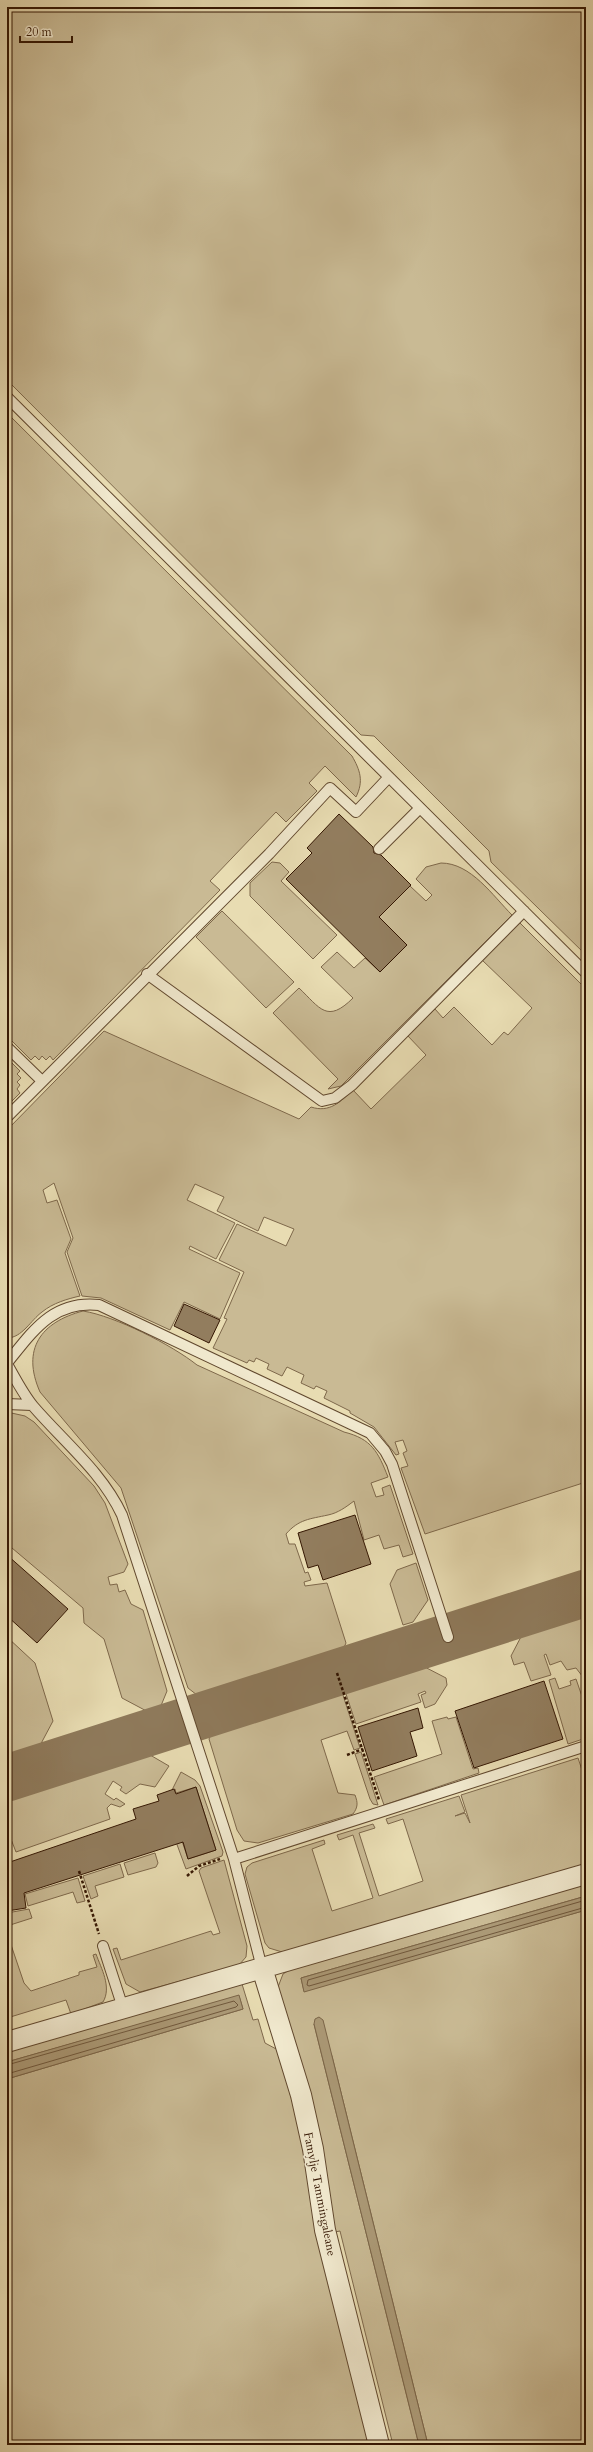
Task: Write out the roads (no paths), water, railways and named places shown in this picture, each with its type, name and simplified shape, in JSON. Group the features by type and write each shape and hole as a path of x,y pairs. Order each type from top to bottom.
{"street":[{"path":"7,2042 586,1874"},
{"name":"Famylje Tammingaleane","path":"262,1968 301,2095 313,2149 325,2230 379,2445"}],"lane":[{"path":"7,397 586,973"},
{"path":"7,1117 147,974 269,854 330,788 356,812 389,777"},
{"path":"379,849 420,808"},
{"path":"147,974 322,1101 335,1098 352,1085 524,911"},
{"path":"7,1047 42,1081"},
{"path":"262,1968 234,1859 122,1515 113,1495 100,1478 32,1404 7,1363 46,1318 70,1306 83,1303 99,1305 370,1433 385,1451 392,1464 448,1637"},
{"path":"7,1404 32,1404"},
{"path":"234,1859 586,1746"},
{"path":"103,1946 123,2008"}],"water":[{"path":"586,1896 586,1910 304,1992 301,1978"},
{"path":"239,1995 243,2009 7,2079 7,2062"},
{"path":"319,2017 323,2020 428,2445 419,2445 314,2024 315,2019"}]}
